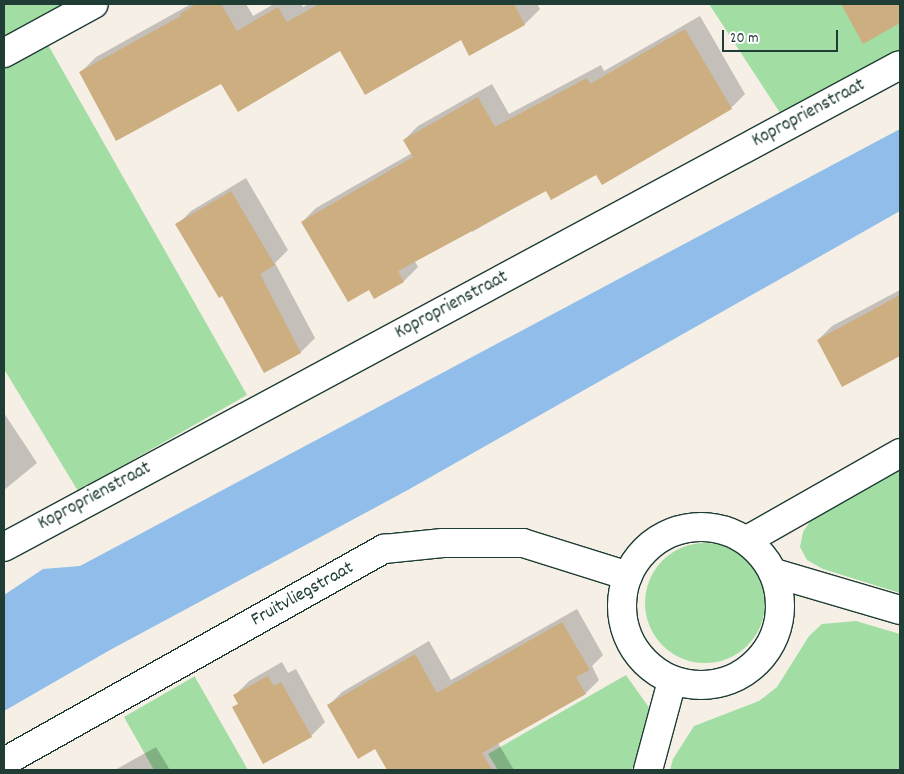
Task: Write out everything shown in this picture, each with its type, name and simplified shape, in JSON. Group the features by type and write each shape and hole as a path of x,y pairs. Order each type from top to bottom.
{"street":[{"path":"4,53 94,4"},
{"name":"Koproprienstraat","path":"4,547 900,65"},
{"path":"747,540 900,453"},
{"path":"702,526 726,530 747,540 763,556 774,573 781,599 778,626 768,650 749,670 726,682 699,686 672,681 654,671 639,656 628,638 622,618 622,597 628,576 640,555 658,540 679,530 702,526"},
{"name":"Fruitvliegstraat","path":"4,762 384,550 443,543 523,543 628,576"},
{"path":"774,573 900,610"},
{"path":"648,770 672,681"}],"green space":[{"path":"4,4 72,4 4,42"},
{"path":"709,4 900,4 900,68 790,128"},
{"path":"47,43 247,395 78,491 4,369 4,67"},
{"path":"900,467 900,593 823,569 807,560 800,547 803,532 813,517"},
{"path":"705,543 728,547 748,560 761,580 765,603 761,626 748,646 728,659 705,663 682,659 662,646 649,626 645,603 649,580 662,560 682,547"},
{"path":"856,621 900,634 900,770 670,770 673,759 694,726 759,701 777,687 809,636 822,624"},
{"path":"626,675 650,709 632,770 498,770 488,754"},
{"path":"195,676 248,770 154,770 124,717"}],"water":[{"path":"900,129 900,211 406,491 110,650 4,711 4,595 43,569 80,566"}],"building":[{"path":"196,4 221,4 237,31 278,7 287,22 319,4 514,4 525,25 469,56 461,40 365,95 340,51 238,112 221,84 116,141 79,72 181,16 180,14"},
{"path":"841,4 900,4 900,23 863,44"},
{"path":"685,29 732,109 602,185 596,175 551,200 546,191 398,271 404,282 374,299 369,290 348,302 301,222 413,157 403,140 478,97 495,127 587,78 590,84"},
{"path":"231,191 275,265 260,274 301,353 264,373 222,296 219,298 175,224"},
{"path":"900,295 900,356 842,387 817,340"},
{"path":"562,622 590,670 576,677 586,694 482,753 492,770 387,770 375,749 358,759 327,705 415,654 437,693"},
{"path":"268,676 274,686 281,682 312,737 263,764 232,707 238,704 233,695"}]}
